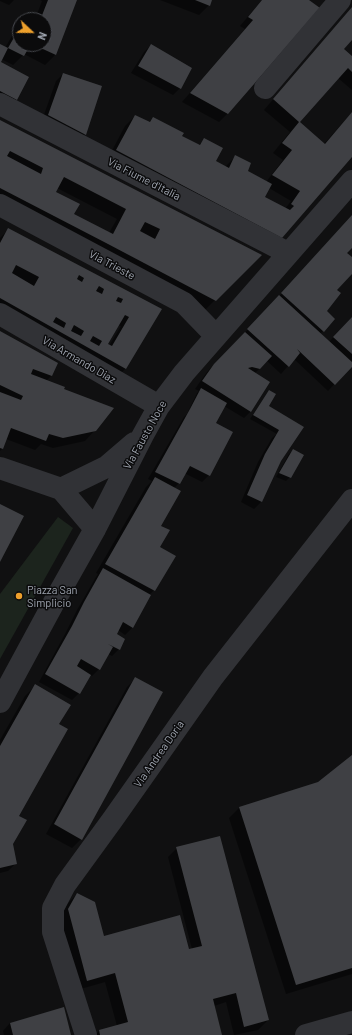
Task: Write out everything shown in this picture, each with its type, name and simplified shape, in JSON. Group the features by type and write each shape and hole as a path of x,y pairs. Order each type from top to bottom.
{"street":[{"path":"265,88 340,0"},
{"name":"Via Fiume d'Italia","path":"0,104 288,253"},
{"name":"Via Fausto Noce","path":"0,702 59,593 96,529 159,406 184,372 352,181"},
{"name":"Via Trieste","path":"0,205 184,303 216,336"},
{"name":"Via Armando Diaz","path":"0,314 159,406"},
{"path":"61,489 106,467 143,435"},
{"path":"0,468 61,489 96,529"},
{"name":"Via Andrea Doria","path":"86,1035 53,932 53,908 65,885 213,677 352,500"},
{"path":"306,1035 352,1022"}],"shaded area":[{"path":"58,517 73,528 0,659 0,594"}],"building":[{"path":"48,0 77,0 56,55 49,52 52,52 52,12 43,12"},
{"path":"195,0 212,0 210,6"},
{"path":"262,0 309,0 320,8 228,114 190,93 253,20 248,17"},
{"path":"352,7 352,40 344,49 352,56 352,72 348,68 300,122 325,144 352,112 352,157 282,238 116,150 135,115 150,122 153,117 184,133 182,136 200,145 204,138 223,148 216,161 229,168 235,155 251,163 248,171 272,184 265,197 290,210 294,206 291,204 300,191 272,175 292,150 282,143 299,122 273,99"},
{"path":"12,41 12,50 8,48"},
{"path":"0,44 8,48 1,62 29,77 17,100 0,91"},
{"path":"151,44 192,68 181,89 138,66"},
{"path":"16,52 26,52 24,56"},
{"path":"63,73 102,86 86,135 48,115"},
{"path":"0,120 262,255 216,301 0,188","holes":["10,151 43,168 41,174 7,156","64,177 126,209 113,234 74,214 80,204 56,192","145,222 160,229 155,239 140,231"]},
{"path":"352,215 352,248 347,253 352,257 352,274 337,290 341,293 327,311 335,319 324,332 281,293"},
{"path":"8,228 162,309 126,369 0,298 0,243","holes":["16,265 39,277 34,286 12,273","79,275 84,278 82,282 77,279","99,286 104,289 102,294 96,291","118,297 123,299 121,303 116,301","125,315 129,317 112,346 108,344","56,317 66,323 64,328 53,322","74,325 84,331 81,336 71,331","93,336 102,341 99,346 90,341"]},
{"path":"279,295 352,362 352,367 335,385 297,349 300,353 289,367 247,329"},
{"path":"352,317 352,354 333,337"},
{"path":"0,331 58,363 52,376 33,369 31,374 65,387 64,389 114,408 96,431 63,438 49,434 46,441 11,428 3,449 0,448 0,392 21,400 23,396 0,385"},
{"path":"245,332 272,356 260,369 252,367 248,368 270,382 251,412 202,381 214,364"},
{"path":"201,388 227,403 216,423 233,432 210,476 190,466 180,484 155,472"},
{"path":"269,390 276,394 269,406 304,427 281,461 262,502 247,495 265,454 279,430 253,415"},
{"path":"293,449 304,455 291,478 279,473"},
{"path":"155,477 181,491 161,526 170,530 160,547 176,556 155,591 105,564"},
{"path":"0,504 24,516 0,562"},
{"path":"103,568 151,595 133,628 123,622 117,634 125,639 120,650 108,644 113,647 100,670 81,659 77,666 91,675 80,694 45,674"},
{"path":"135,677 163,692 82,840 54,824"},
{"path":"35,684 71,705 59,724 68,729 19,816 27,820 13,844 17,864 0,868 0,746"},
{"path":"352,755 352,968 296,985 239,807 318,782"},
{"path":"220,836 269,1020 244,1027 236,993 213,999 222,1035 100,1035 99,1030 128,1022 115,973 87,981 68,909 77,893 95,902 104,936 180,915 189,949 202,946 176,847"},
{"path":"64,1007 71,1035 13,1035 10,1023"}],"place":[{"name":"Piazza San Simplicio","path":"19,596"}]}
